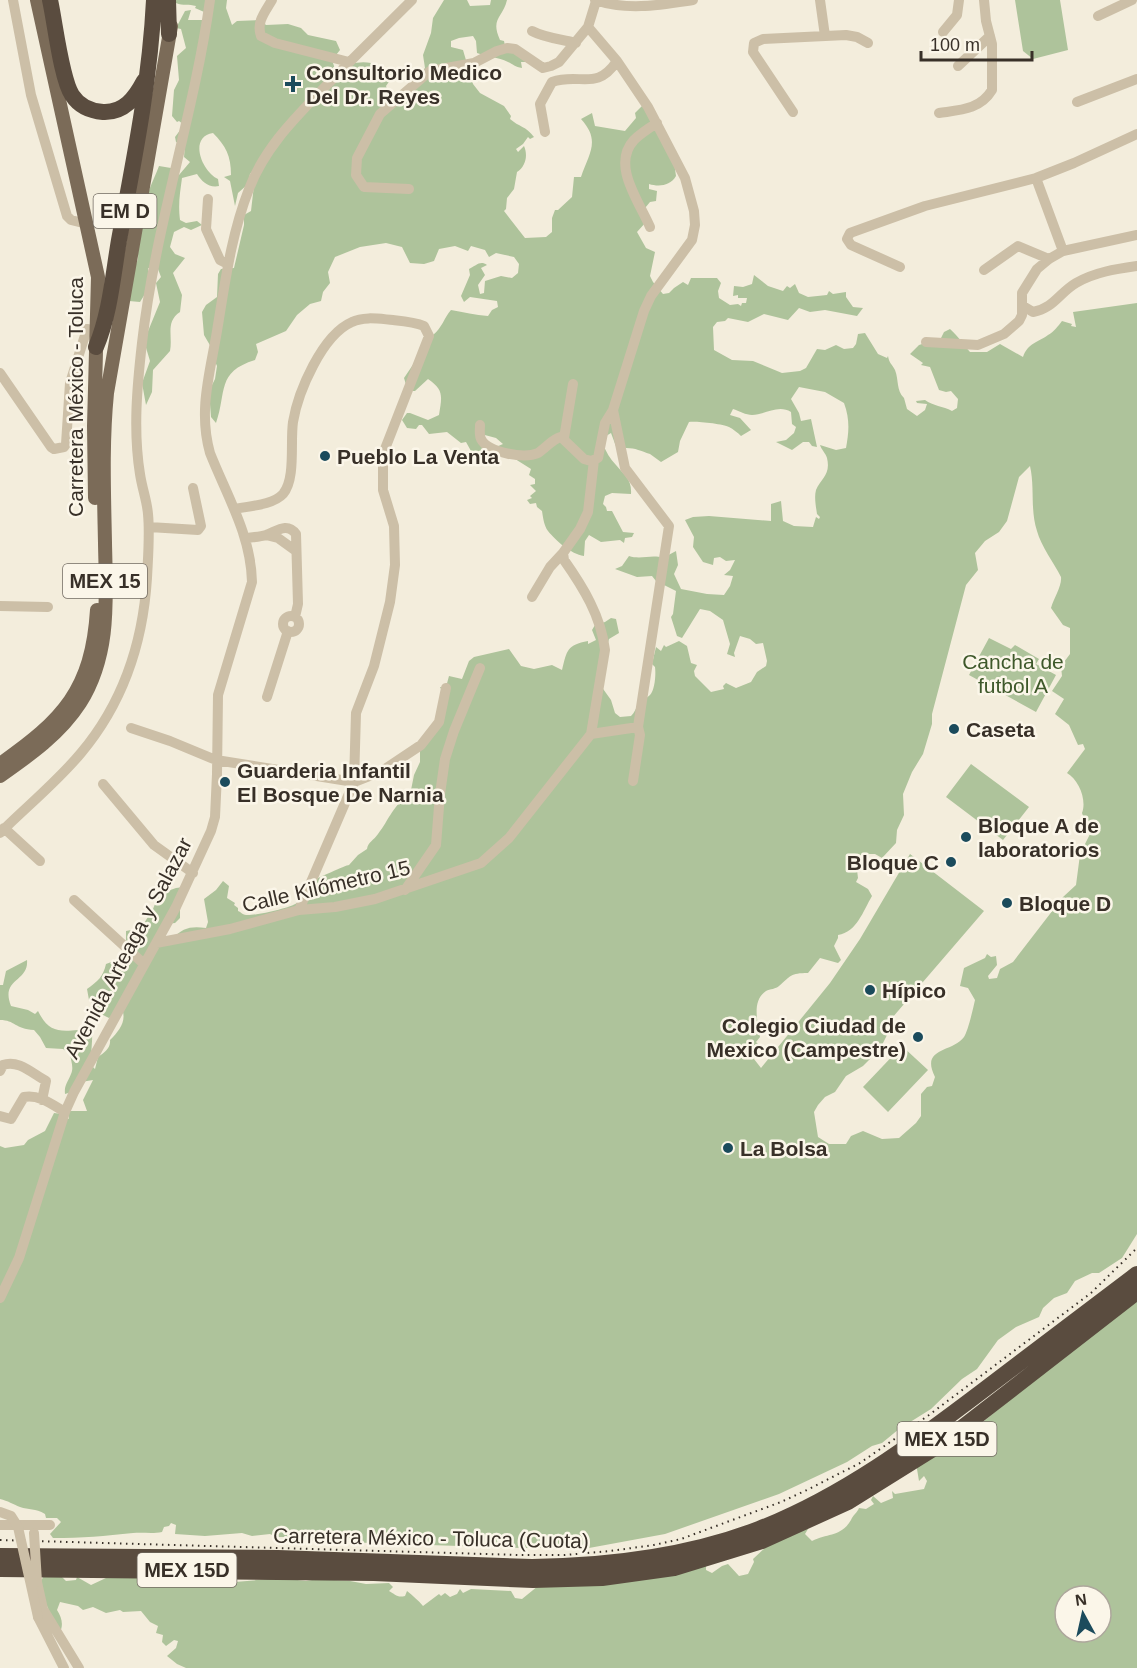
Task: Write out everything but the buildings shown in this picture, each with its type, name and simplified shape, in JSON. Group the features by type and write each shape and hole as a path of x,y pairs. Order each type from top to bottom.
{"highway":[{"path":"50,0 71,94 82,106 94,111 108,112 122,109 135,97 147,75"},
{"name":"EM D","path":"96,339 102,331 138,138 154,0"},
{"path":"168,0 169,34"},
{"name":"Carretera México - Toluca (Cuota)","path":"737,1543 845,1488 877,1468 1137,1274"},
{"name":"Carretera México - Toluca (Cuota)","path":"0,1569 374,1574 566,1580 644,1573 737,1543 787,1531 848,1502 941,1444 1137,1292"},
{"name":"Carretera México - Toluca (Cuota)","path":"0,1556 278,1558 532,1567 572,1566 707,1552"}],"main road":[{"name":"Carretera México - Toluca","path":"0,764 27,745 60,715 81,680 92,652 97,611 94,462 98,277 35,0"},
{"name":"Carretera México - Toluca","path":"0,776 37,750 67,721 89,688 100,658 106,615 104,429 107,393 176,0"}],"street":[{"path":"13,0 31,95 67,216 71,220 87,224"},
{"path":"40,861 2,830 63,773 82,752 108,715 129,671 145,611 148,515 140,475 135,416 142,341 155,267 204,47 210,0"},
{"name":"Avenida Arteaga y Salazar","path":"0,1298 19,1258 65,1112 100,1042 193,873 212,831 218,695 252,582 252,569 246,538 210,453 204,408 228,264 249,187 271,145 349,62 412,0"},
{"path":"409,189 364,187 356,175 357,158 380,114 430,71 474,63 507,48 515,50 543,68 552,66 559,62 588,27 596,0 619,7 650,6 693,0"},
{"path":"820,0 825,36"},
{"path":"943,32 957,15 959,0"},
{"path":"939,113 975,107 992,90 992,44 984,0"},
{"path":"1098,16 1132,0"},
{"path":"274,1 260,21 261,36 275,43 349,62"},
{"path":"480,425 481,438 496,450 530,456 538,453 556,438 564,438 584,459 589,461 598,458 605,423 613,410 644,311 651,296 692,240 695,225 691,196 685,178 657,123 617,61 588,27"},
{"path":"532,31 576,43"},
{"path":"793,112 753,52 754,43 763,39 846,35 857,37 868,43"},
{"path":"958,66 990,36"},
{"path":"545,132 540,104 552,82 563,78 594,80 606,74 617,61"},
{"path":"1077,102 1137,79"},
{"path":"650,227 624,170 624,159 634,140 657,123"},
{"path":"900,267 851,245 847,239 850,232 925,206 1036,177 1074,164 1137,134"},
{"path":"1036,177 1063,251"},
{"path":"208,199 206,229 220,260 228,264"},
{"path":"926,342 978,345 1004,334 1019,321 1023,306 1020,296 1025,286 1037,269 1049,259 1063,251 1137,235"},
{"path":"984,270 1018,246 1049,259"},
{"path":"1023,306 1033,312 1046,309 1075,283 1102,273 1137,266"},
{"path":"235,509 276,500 288,486 293,423 301,393 312,365 336,333 352,321 370,318 404,321 424,326 429,336 383,454 383,490 394,526 395,565 390,602 375,666 356,713 354,782 299,910"},
{"path":"0,373 51,447 54,449 64,447 70,383 87,329 96,339"},
{"path":"564,438 573,384"},
{"path":"613,410 626,468 669,526 638,727 640,735 633,781"},
{"path":"532,597 550,567 580,529 588,512 594,460"},
{"path":"148,527 198,530 201,526 193,488"},
{"path":"246,538 266,535 278,538 296,551 298,604 295,617 291,616 285,620 284,624 288,631 267,697"},
{"path":"563,553 564,560 588,596 604,641 605,650 591,734 638,727"},
{"path":"0,606 48,607"},
{"path":"405,890 436,845 445,759 480,668"},
{"path":"131,728 216,760 354,782 382,771 421,745 439,722 446,688"},
{"name":"Calle Kilómetro 15","path":"156,943 230,929 299,910 335,907 375,899 481,863 509,838 591,734"},
{"path":"103,784 153,845 193,873"},
{"path":"74,900 144,964"},
{"path":"0,1071 3,1065 17,1064 46,1081 42,1100"},
{"path":"0,1116 11,1119 24,1098 33,1096 65,1112"},
{"path":"0,1512 11,1516 18,1527 38,1617 63,1668"},
{"path":"0,1525 34,1528 50,1525"},
{"path":"34,1528 38,1582 44,1609 79,1668"}],"green space":[{"path":"175,0 227,0 226,8 232,25 237,21 261,20 266,25 288,24 301,28 308,35 336,41 340,50 332,60 336,72 343,67 358,63 366,62 380,66 393,76 386,86 392,102 425,68 423,55 431,33 433,18 444,0 467,0 470,6 490,5 491,0 507,0 498,18 497,33 505,46 531,62 521,62 522,68 477,53 473,36 451,41 451,47 463,50 473,84 480,93 504,106 511,116 510,119 534,137 530,139 528,137 516,149 518,152 524,146 525,160 517,172 514,189 507,198 504,211 525,238 546,237 552,232 552,218 555,210 558,210 572,197 574,177 581,177 592,147 591,134 581,119 592,113 595,126 625,131 636,118 635,113 643,105 674,162 676,176 664,185 649,184 649,189 657,191 656,201 650,202 645,208 646,222 637,232 646,248 655,252 650,276 663,294 669,293 683,282 688,285 691,278 717,278 721,283 718,291 719,298 730,305 741,306 742,303 746,303 747,298 733,296 734,286 743,287 752,284 754,275 768,286 783,291 787,286 790,288 795,284 799,293 808,297 827,295 829,291 833,294 846,292 846,297 853,307 863,308 857,316 825,310 810,312 799,308 788,320 764,314 748,322 728,318 717,322 713,327 714,350 732,360 753,361 782,373 800,371 806,368 817,349 825,350 836,345 844,349 853,348 858,334 865,333 878,354 887,358 888,356 895,370 907,409 917,416 925,410 927,404 916,401 925,400 952,411 957,408 958,399 951,391 939,390 930,367 921,365 923,363 910,354 919,345 941,338 944,332 950,329 970,352 987,352 1000,344 1023,357 1030,346 1052,332 1062,321 1076,327 1073,312 1137,303 1137,1234 1122,1258 1099,1273 1092,1273 1075,1281 1067,1293 1054,1298 1043,1308 1039,1317 1016,1327 998,1340 977,1369 962,1379 931,1409 899,1429 882,1443 779,1494 665,1534 589,1548 313,1541 305,1537 276,1537 270,1534 252,1536 242,1533 205,1536 175,1534 176,1525 171,1523 158,1533 53,1538 50,1534 61,1522 57,1518 46,1518 41,1512 0,1499 0,1146 5,1148 24,1145 28,1140 45,1131 54,1113 62,1114 69,1119 68,1111 87,1111 83,1100 93,1080 81,1082 78,1090 65,1094 72,1069 70,1054 63,1049 46,1048 34,1030 0,1020 0,985 3,985 6,971 27,960 24,973 9,990 11,1006 35,1014 38,1011 46,1023 54,1029 71,1031 92,1029 91,1061 95,1069 98,1057 107,1050 110,1040 124,1018 122,1009 109,1018 95,1011 97,1008 89,1000 87,989 100,978 106,964 122,958 126,931 141,928 159,894 184,887 180,900 180,918 175,923 166,924 163,937 172,939 187,929 206,928 208,922 204,899 223,881 229,886 227,898 235,903 238,911 245,915 257,914 297,903 314,880 349,865 367,849 396,807 410,795 414,775 420,762 420,749 439,714 442,691 440,687 446,687 449,676 462,679 469,661 474,657 509,649 521,666 534,669 552,665 562,670 569,650 576,644 588,641 588,644 596,640 592,630 595,625 611,618 616,619 619,633 609,639 603,659 601,686 611,700 615,713 620,717 631,716 640,703 652,693 655,667 652,664 656,647 661,651 664,645 666,647 679,641 687,646 691,663 697,665 694,671 695,676 711,692 724,689 723,686 726,683 736,688 751,682 757,672 766,666 763,643 756,644 740,636 734,653 735,657 727,654 730,644 723,620 710,611 700,609 682,638 677,636 671,617 676,591 656,581 652,576 637,577 615,569 622,566 629,556 663,558 676,551 678,565 674,574 681,589 724,595 733,576 724,575 730,570 735,560 726,561 720,557 714,558 713,565 703,562 693,547 694,537 685,520 709,516 771,521 771,504 781,501 783,521 794,526 813,527 816,517 819,519 820,517 816,508 816,490 828,468 827,458 820,445 836,450 846,448 848,436 848,420 844,403 825,392 799,387 791,399 801,421 811,419 817,447 812,446 809,442 803,442 792,450 776,442 786,440 794,433 796,427 792,424 791,412 781,409 752,415 733,409 730,415 740,418 751,430 741,436 726,426 689,422 680,441 678,452 661,462 650,454 638,450 617,449 611,433 606,436 603,444 610,458 629,481 631,494 612,493 605,496 603,504 607,511 612,511 623,532 634,533 632,537 625,538 624,543 620,540 601,542 589,535 585,541 584,556 574,553 551,535 546,527 542,511 536,503 530,504 527,500 532,498 530,496 536,491 530,485 535,484 535,479 529,475 531,469 496,447 503,444 496,438 481,434 489,448 482,455 483,461 477,465 470,456 475,456 478,452 471,451 466,442 461,443 447,432 429,434 422,425 416,429 407,428 402,420 407,413 428,420 439,415 441,394 437,387 428,379 415,391 408,391 404,378 451,310 488,316 498,307 497,301 470,297 464,302 461,296 470,275 469,269 480,263 487,265 481,268 485,275 478,285 480,294 484,293 485,281 501,276 512,278 518,273 519,264 514,257 496,253 489,257 485,250 471,246 468,251 455,246 439,249 434,261 424,264 410,263 402,247 386,243 360,247 335,257 328,272 330,283 323,292 321,301 310,304 297,315 286,331 256,344 258,352 255,360 243,365 228,377 216,423 211,417 209,391 215,379 217,366 211,347 204,335 202,312 206,305 217,297 218,274 221,269 234,268 244,225 244,215 251,211 259,164 250,174 248,184 238,193 235,206 230,181 224,177 231,175 229,157 213,133 205,136 199,147 203,162 212,175 218,179 219,186 206,184 197,174 182,178 180,220 186,223 197,221 202,225 191,230 184,227 174,232 170,247 175,254 185,258 173,273 182,295 180,312 175,316 171,325 170,351 153,370 152,392 146,405 142,383 150,361 144,341 160,302 156,283 161,277 158,269 148,268 148,289 140,302 129,301 128,273 138,260 134,236 147,217 148,196 159,166 171,168 173,174 179,175 190,162 184,157 185,145 176,142 175,137 184,125 172,116 174,90 179,80 177,56 186,48 181,29 176,28 185,11 191,10 188,20 212,20 211,15 195,8 196,6 176,3","holes":["1030,466 1037,531 1061,577 1051,608 1063,625 1070,628 1070,654 1061,666 1062,676 1052,691 1064,699 1055,714 1069,725 1078,745 1083,744 1085,749 1067,773 1075,780 1081,791 1082,813 1090,834 1081,847 1076,885 1063,897 1013,962 1000,969 997,978 989,979 988,976 997,965 996,956 991,957 987,954 985,958 964,968 960,986 968,988 975,1000 969,1025 959,1042 934,1055 931,1067 935,1077 932,1086 927,1087 921,1094 921,1116 916,1123 899,1138 882,1139 863,1131 851,1136 846,1144 829,1144 818,1137 814,1112 818,1105 825,1097 835,1092 846,1076 863,1066 880,1049 887,1035 886,1025 984,911 910,854 860,939 830,983 761,1068 754,1059 759,1045 756,1042 760,1037 758,1000 766,991 778,987 791,976 808,973 820,958 838,963 841,960 834,946 838,935 845,933 855,925 872,896 868,889 856,882 857,870 869,854 882,858 896,843 897,830 904,815 903,794 923,754 966,585 978,570 975,553 985,541 999,532 1007,521 1019,477"]},
{"path":"1015,0 1060,0 1068,50 1033,59 1023,51"},
{"name":"Cancha de futbol A","path":"989,638 1011,649 1015,645 1039,659 1036,664 1056,675 1036,712 969,675"},
{"path":"971,764 1029,807 1003,840 946,797"},
{"path":"902,1046 928,1070 888,1112 863,1087"},
{"path":"1137,1296 1137,1668 186,1668 167,1656 176,1648 178,1641 174,1640 166,1646 162,1642 163,1635 156,1633 158,1626 150,1622 141,1611 123,1612 120,1610 106,1613 93,1607 83,1610 78,1606 60,1602 57,1610 62,1628 59,1634 38,1585 44,1576 60,1575 66,1581 76,1580 77,1577 91,1585 106,1578 163,1577 177,1580 206,1578 235,1582 280,1578 306,1581 318,1579 366,1584 389,1583 393,1587 389,1591 405,1596 407,1591 423,1606 439,1594 441,1596 445,1593 450,1597 457,1594 460,1589 463,1593 471,1589 511,1591 515,1598 522,1599 538,1586 706,1562 706,1570 712,1573 728,1564 739,1576 748,1574 754,1562 753,1559 766,1547 804,1529 808,1529 805,1534 812,1541 838,1532 847,1525 859,1508 866,1509 874,1504 871,1500 873,1496 881,1503 893,1498 892,1491 895,1494 924,1489 927,1481 924,1476 919,1481 916,1463 978,1432 979,1425"}],"railway":[{"path":"0,1540 565,1555 654,1545 681,1539 781,1502 860,1463 929,1415 1091,1293 1137,1248"}],"place":[{"name":"Consultorio Medico Del Dr. Reyes","path":"293,84"},
{"name":"Pueblo La Venta","path":"325,456"},
{"name":"Caseta","path":"954,729"},
{"name":"Guarderia Infantil El Bosque De Narnia","path":"225,782"},
{"name":"Bloque A de laboratorios","path":"966,837"},
{"name":"Bloque C","path":"951,862"},
{"name":"Bloque D","path":"1007,903"},
{"name":"Hípico","path":"870,990"},
{"name":"Colegio Ciudad de Mexico (Campestre)","path":"918,1037"},
{"name":"La Bolsa","path":"728,1148"}]}
